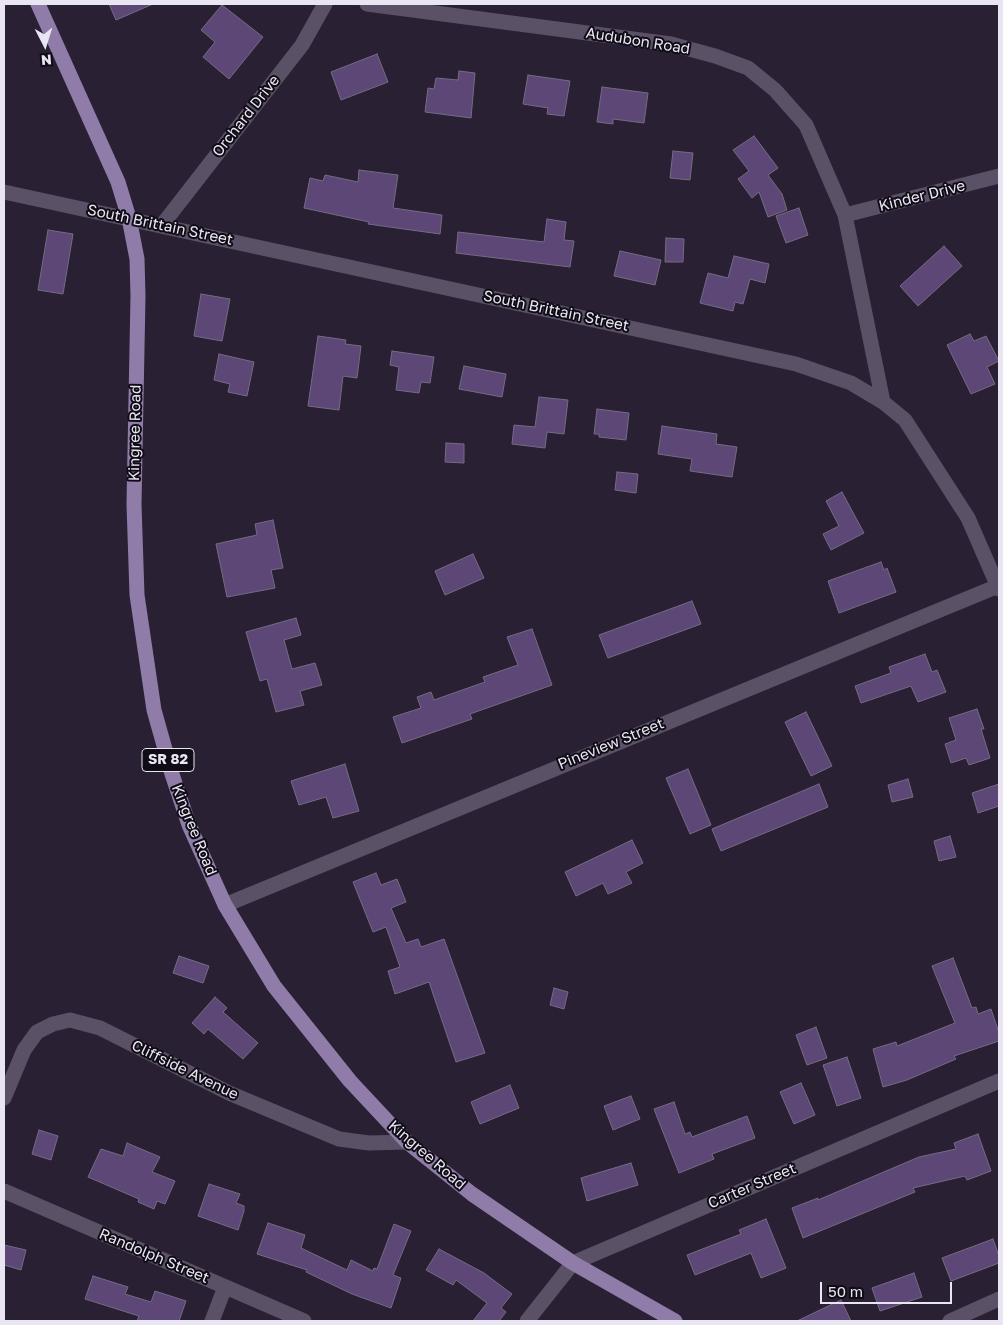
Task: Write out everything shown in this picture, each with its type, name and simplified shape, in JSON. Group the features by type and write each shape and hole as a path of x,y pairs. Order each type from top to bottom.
{"main road":[{"name":"Kingree Road","path":"38,4 118,182 129,218 137,259 138,296 134,504 137,595 154,710 172,774 189,825 225,905 274,986 290,1008 350,1081 407,1142 472,1194 573,1263 674,1321"}],"street":[{"name":"Orchard Drive","path":"162,226 302,45 325,4"},
{"name":"Audubon Road","path":"367,4 671,44 715,56 748,68 775,90 806,125 845,215 883,402"},
{"name":"Kinder Drive","path":"845,215 999,176"},
{"name":"South Brittain Street","path":"4,192 796,364 851,383 883,402 905,420 968,518 998,588"},
{"name":"Pineview Street","path":"225,905 998,588"},
{"name":"Cliffside Avenue","path":"4,1098 24,1050 37,1032 52,1024 70,1020 100,1028 229,1093 340,1139 369,1144 407,1142"},
{"name":"Carter Street","path":"527,1321 573,1263 999,1081"},
{"name":"Randolph Street","path":"4,1191 304,1321"},
{"path":"212,1321 225,1287"},
{"path":"950,1321 999,1299"}],"building":[{"path":"109,4 153,4 116,20"},
{"path":"222,5 263,37 229,79 203,57 215,42 201,30"},
{"path":"377,54 388,82 341,100 331,72"},
{"path":"459,71 475,73 471,118 425,112 428,88 434,89 436,78 458,80"},
{"path":"528,75 570,81 564,116 547,114 548,108 523,104"},
{"path":"602,87 648,93 644,123 613,119 613,124 597,122"},
{"path":"754,136 778,168 768,175 782,194 787,210 768,217 759,192 752,198 738,179 749,171 733,150"},
{"path":"673,151 693,153 690,180 670,178"},
{"path":"359,170 398,175 393,208 442,215 440,234 368,224 369,222 304,208 310,178 323,181 325,175 358,182"},
{"path":"799,208 808,235 786,243 776,216"},
{"path":"547,219 566,222 564,240 574,241 570,267 456,253 458,232 544,242"},
{"path":"48,230 73,234 63,294 38,290"},
{"path":"666,238 684,239 683,262 665,262"},
{"path":"944,246 962,266 918,306 900,286"},
{"path":"620,251 661,260 655,285 614,276"},
{"path":"734,256 769,264 765,283 750,279 743,304 735,302 733,311 700,303 708,273 728,278"},
{"path":"201,294 230,299 222,341 194,336"},
{"path":"970,334 974,341 986,336 999,361 987,367 995,384 971,394 947,345"},
{"path":"318,336 346,340 345,344 361,346 357,378 343,376 339,410 308,406"},
{"path":"392,351 434,357 430,383 421,382 419,393 396,390 399,367 390,365"},
{"path":"219,354 254,362 247,396 228,392 230,384 214,380"},
{"path":"464,366 506,374 502,397 459,389"},
{"path":"539,397 568,400 564,434 547,432 545,448 512,444 514,425 535,427"},
{"path":"597,409 629,413 626,440 599,437 599,434 594,434"},
{"path":"662,426 717,434 716,444 737,447 732,477 690,471 692,459 658,454"},
{"path":"446,443 464,444 464,463 445,462"},
{"path":"617,472 638,474 636,493 615,490"},
{"path":"842,492 864,533 831,550 823,534 839,526 826,501"},
{"path":"273,520 283,568 271,570 275,588 227,597 216,544 257,535 255,524"},
{"path":"473,554 484,578 445,595 435,571"},
{"path":"881,562 884,570 887,568 896,592 839,613 828,581"},
{"path":"692,601 701,624 608,658 599,635"},
{"path":"296,618 301,635 284,640 292,669 315,663 322,685 300,691 304,705 276,712 267,679 260,681 246,632"},
{"path":"532,629 552,685 470,714 472,719 402,743 393,717 421,708 417,697 431,692 434,700 485,682 483,677 518,665 507,637"},
{"path":"925,654 932,672 937,670 946,692 918,702 911,686 861,703 855,686 891,673 889,667"},
{"path":"977,709 984,729 981,729 990,758 969,765 966,758 951,763 945,744 956,740 949,718"},
{"path":"806,712 832,766 811,776 785,722"},
{"path":"345,764 359,811 333,818 326,797 299,805 291,781"},
{"path":"688,769 711,825 690,834 666,778"},
{"path":"908,779 913,797 892,802 888,785"},
{"path":"819,784 828,807 721,851 712,829"},
{"path":"999,784 999,806 978,813 972,793"},
{"path":"950,836 956,857 939,861 934,841"},
{"path":"632,840 643,863 626,872 632,883 608,894 603,883 576,896 565,872"},
{"path":"376,873 381,885 397,879 406,902 391,908 406,943 418,939 421,947 444,939 485,1053 456,1062 429,982 395,994 388,971 400,967 386,927 373,932 353,882"},
{"path":"179,956 209,966 203,983 173,973"},
{"path":"953,958 972,1008 976,1007 978,1014 991,1009 999,1033 999,1041 954,1056 956,1059 907,1080 883,1087 873,1049 896,1042 897,1046 955,1023 932,966"},
{"path":"554,988 568,992 564,1009 550,1005"},
{"path":"215,997 227,1008 223,1012 258,1043 243,1059 208,1029 204,1034 192,1023"},
{"path":"816,1027 827,1058 807,1065 796,1035"},
{"path":"847,1057 861,1098 837,1106 823,1065"},
{"path":"801,1083 815,1115 794,1124 780,1092"},
{"path":"510,1085 519,1108 480,1124 471,1102"},
{"path":"631,1096 640,1119 613,1130 604,1106"},
{"path":"674,1102 685,1134 690,1132 692,1137 747,1116 755,1138 712,1154 714,1159 679,1173 654,1109"},
{"path":"39,1130 58,1136 51,1160 32,1154"},
{"path":"978,1134 991,1171 967,1180 965,1176 913,1188 915,1192 803,1238 792,1208 818,1198 818,1200 919,1157 956,1149 954,1143"},
{"path":"127,1143 160,1157 152,1172 175,1181 165,1204 157,1201 154,1209 138,1202 139,1199 88,1177 101,1149 123,1156"},
{"path":"631,1163 638,1185 587,1201 581,1178"},
{"path":"209,1184 240,1194 236,1203 244,1206 244,1211 238,1230 198,1216"},
{"path":"766,1219 786,1268 761,1278 751,1253 695,1275 687,1255 741,1234 739,1230"},
{"path":"268,1223 305,1235 301,1248 347,1270 351,1260 373,1271 374,1268 377,1269 394,1224 411,1231 393,1275 401,1278 391,1308 352,1294 306,1272 307,1270 257,1254"},
{"path":"993,1239 999,1256 999,1263 951,1281 942,1258"},
{"path":"4,1245 26,1250 21,1270 4,1265"},
{"path":"439,1249 484,1273 512,1294 501,1308 506,1312 499,1321 473,1321 487,1303 456,1280 453,1285 426,1270"},
{"path":"914,1273 922,1297 880,1311 872,1288"},
{"path":"93,1276 128,1287 125,1294 151,1302 155,1291 186,1301 179,1321 137,1321 139,1316 85,1299"},
{"path":"841,1300 851,1321 797,1321"}]}
